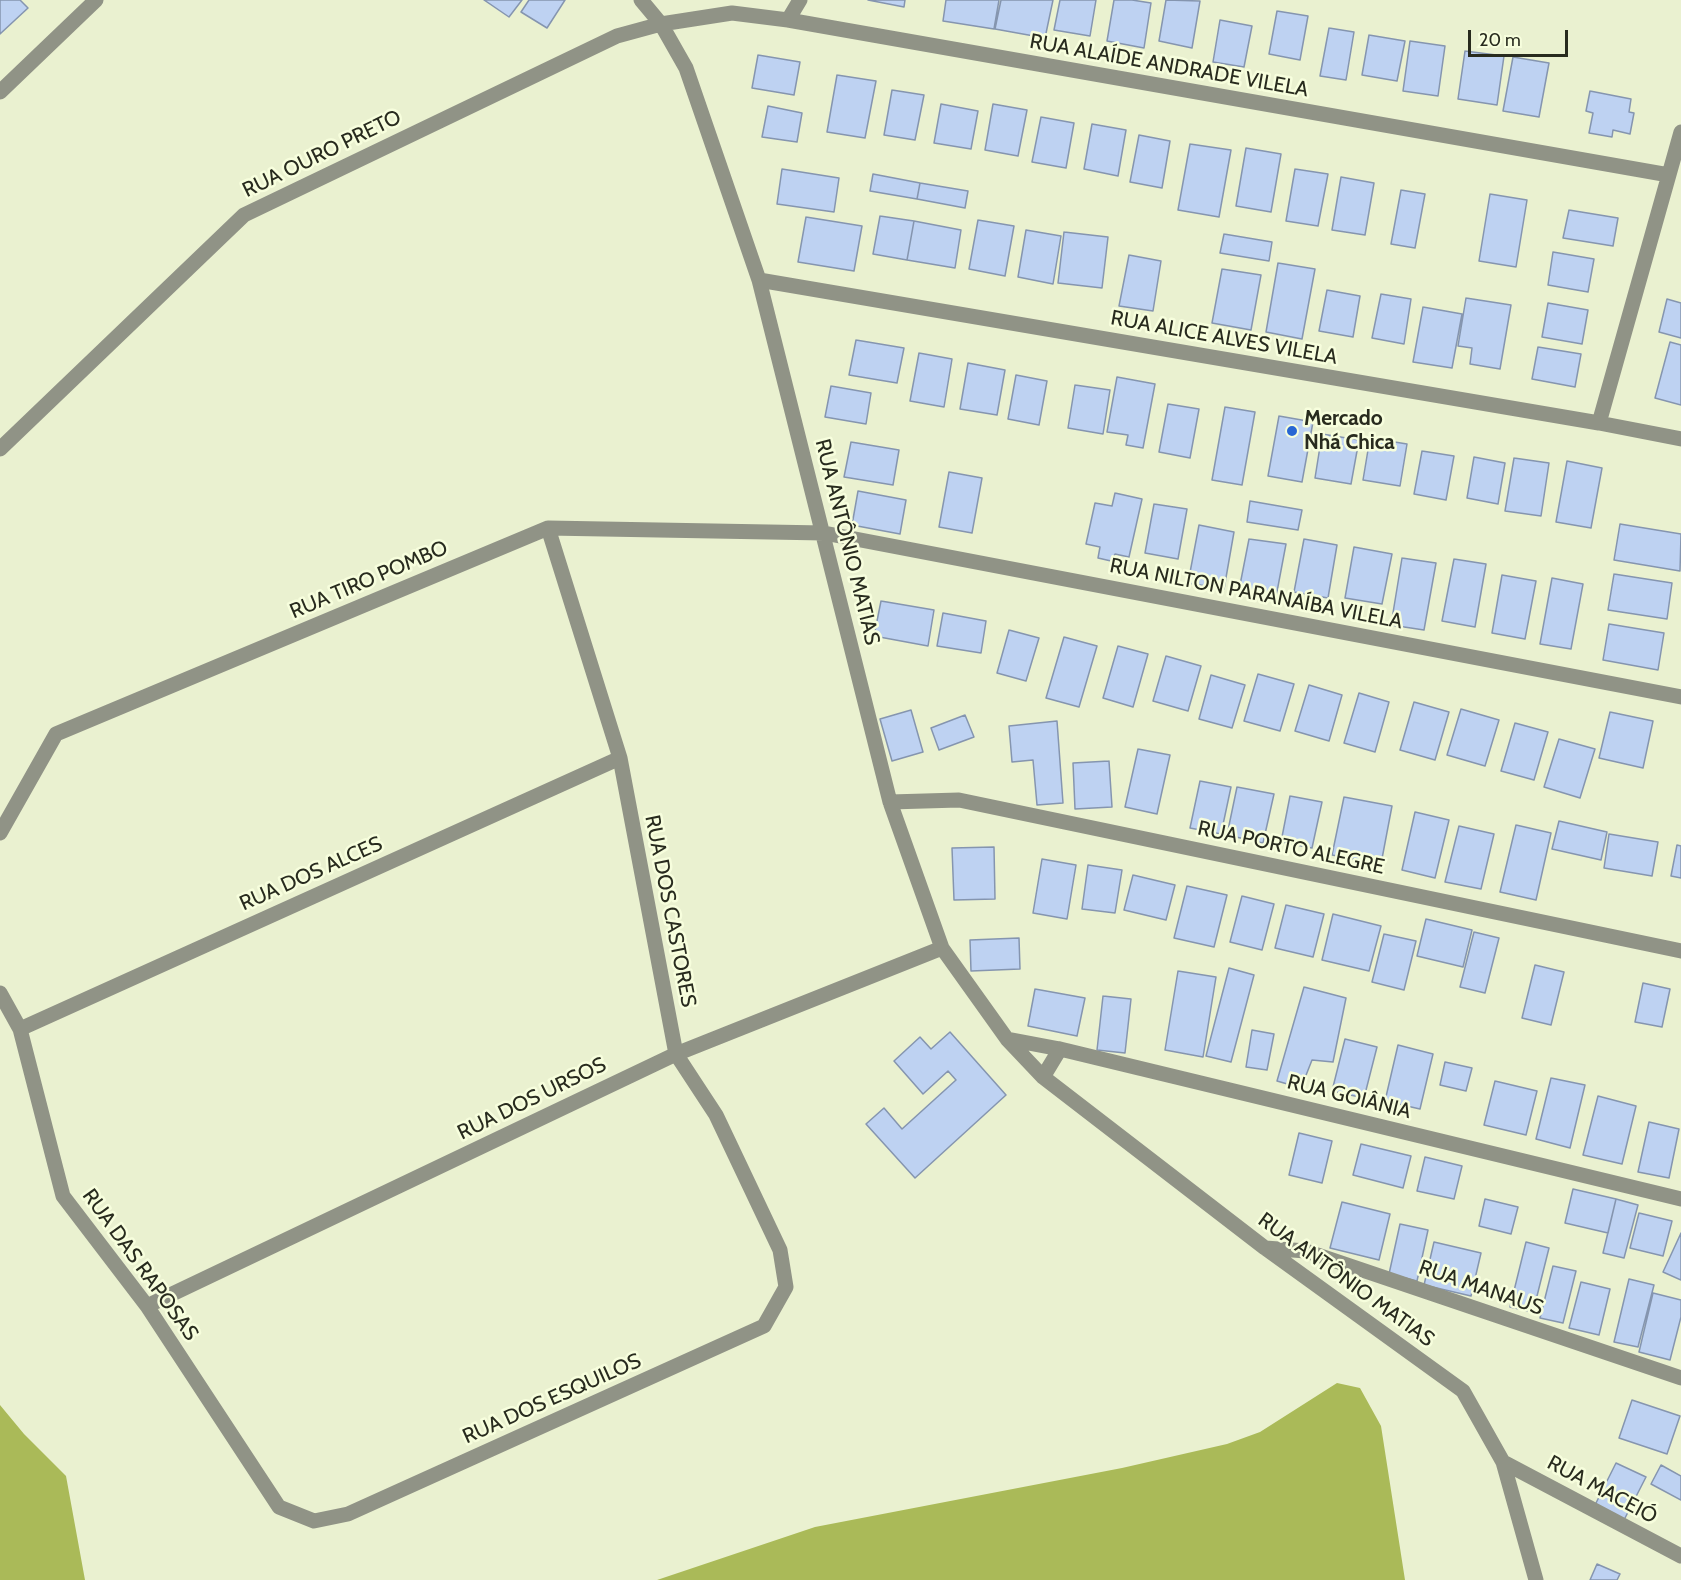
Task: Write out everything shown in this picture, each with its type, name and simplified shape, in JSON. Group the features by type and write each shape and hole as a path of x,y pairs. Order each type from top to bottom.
{"street":[{"path":"1,88 96,0"},
{"name":"RUA ANTÔNIO MATIAS","path":"641,0 661,24 686,68 759,280 891,802 942,948 1007,1039 1043,1077 1265,1248 1463,1391 1503,1462 1536,1580"},
{"path":"788,20 800,0"},
{"name":"RUA ALAÍDE ANDRADE VILELA","path":"661,24 732,13 788,20 1669,175"},
{"name":"RUA OURO PRETO","path":"0,448 244,214 617,36 661,24"},
{"path":"1599,423 1681,132"},
{"name":"RUA ALICE ALVES VILELA","path":"759,280 1599,423 1681,439"},
{"name":"RUA TIRO POMBO","path":"0,833 56,734 548,528 824,533"},
{"name":"RUA DOS CASTORES","path":"548,528 620,758 676,1054 716,1115 780,1250 786,1287"},
{"name":"RUA NILTON PARANAÍBA VILELA","path":"824,533 1681,697"},
{"name":"RUA DOS ALCES","path":"20,1029 620,758"},
{"name":"RUA PORTO ALEGRE","path":"891,802 959,800 1681,951"},
{"name":"RUA DOS URSOS","path":"147,1306 676,1054 942,948"},
{"name":"RUA DAS RAPOSAS","path":"0,993 20,1029 63,1197 147,1306 279,1507 314,1521"},
{"name":"RUA GOIÂNIA","path":"1007,1039 1060,1049 1681,1199"},
{"path":"1043,1077 1060,1049"},
{"name":"RUA MANAUS","path":"1265,1248 1306,1251 1681,1378"},
{"name":"RUA DOS ESQUILOS","path":"314,1521 348,1514 764,1326 786,1287"},
{"name":"RUA MACEIÓ","path":"1503,1462 1681,1556"}],"green space":[{"path":"1337,1383 1360,1388 1381,1426 1405,1580 657,1580 815,1527 1122,1468 1227,1444 1260,1432"},
{"path":"0,1405 24,1434 66,1476 85,1580 0,1580"}],"building":[{"path":"0,0 20,0 28,8 0,34"},
{"path":"484,0 522,0 509,17"},
{"path":"529,0 565,0 547,28 521,12"},
{"path":"868,0 905,0 904,7"},
{"path":"946,0 999,0 994,29 943,21"},
{"path":"1001,0 1053,0 1045,38 995,29"},
{"path":"1060,0 1096,0 1090,36 1054,30"},
{"path":"1114,0 1151,3 1144,48 1107,41"},
{"path":"1166,0 1200,1 1192,48 1159,41"},
{"path":"1277,11 1308,16 1300,60 1269,54"},
{"path":"1220,20 1252,26 1244,67 1213,62"},
{"path":"1329,28 1354,32 1346,80 1320,76"},
{"path":"1369,35 1405,41 1397,81 1362,75"},
{"path":"1410,41 1445,46 1438,96 1403,91"},
{"path":"1465,51 1504,56 1497,105 1458,99"},
{"path":"758,55 800,62 794,95 752,88"},
{"path":"1513,57 1549,63 1539,117 1503,111"},
{"path":"837,75 876,81 865,138 827,132"},
{"path":"892,90 924,95 915,140 884,135"},
{"path":"1590,91 1631,99 1629,112 1634,113 1630,134 1613,130 1612,137 1589,133 1593,113 1586,111"},
{"path":"941,104 978,111 971,149 934,143"},
{"path":"993,104 1027,110 1018,156 985,150"},
{"path":"768,106 802,113 797,142 762,137"},
{"path":"1041,117 1074,123 1066,168 1032,162"},
{"path":"1092,124 1126,130 1118,176 1084,169"},
{"path":"1139,135 1170,141 1162,188 1130,182"},
{"path":"1190,144 1231,150 1219,217 1178,210"},
{"path":"1246,148 1281,154 1271,212 1236,206"},
{"path":"782,169 839,178 834,212 777,204"},
{"path":"1295,169 1328,174 1318,226 1286,221"},
{"path":"873,174 920,183 917,199 870,191"},
{"path":"1341,177 1374,183 1365,235 1332,230"},
{"path":"920,183 968,191 965,208 917,199"},
{"path":"1401,190 1425,194 1415,248 1391,244"},
{"path":"1490,194 1527,200 1516,267 1479,261"},
{"path":"1569,210 1618,218 1613,246 1563,238"},
{"path":"880,216 914,221 907,260 873,254"},
{"path":"806,217 862,226 854,271 798,262"},
{"path":"978,220 1014,226 1005,276 969,269"},
{"path":"914,221 961,230 955,268 907,260"},
{"path":"1026,230 1061,236 1053,284 1018,277"},
{"path":"1064,232 1108,237 1102,288 1058,283"},
{"path":"1224,234 1272,242 1269,261 1220,253"},
{"path":"1553,252 1594,259 1588,292 1548,285"},
{"path":"1129,255 1161,261 1153,311 1119,306"},
{"path":"1278,263 1315,269 1302,339 1266,332"},
{"path":"1222,269 1261,275 1251,330 1212,323"},
{"path":"1327,290 1360,296 1353,337 1319,331"},
{"path":"1381,294 1411,299 1404,344 1372,338"},
{"path":"1466,298 1511,305 1500,369 1470,364 1472,348 1458,346"},
{"path":"1667,299 1681,303 1681,338 1659,332"},
{"path":"1548,303 1588,310 1582,344 1542,337"},
{"path":"1423,307 1462,314 1452,368 1413,362"},
{"path":"856,340 904,348 897,383 849,375"},
{"path":"1670,342 1681,345 1681,405 1655,398"},
{"path":"1538,347 1581,354 1575,387 1532,379"},
{"path":"919,353 952,359 944,407 910,401"},
{"path":"968,363 1005,370 997,415 960,409"},
{"path":"1016,375 1047,381 1039,425 1008,419"},
{"path":"1117,377 1155,384 1143,448 1126,445 1128,435 1107,432"},
{"path":"1075,385 1110,390 1103,434 1068,428"},
{"path":"831,386 871,393 866,424 825,417"},
{"path":"1168,404 1199,409 1190,458 1159,452"},
{"path":"1225,407 1255,412 1242,485 1212,480"},
{"path":"1279,416 1313,422 1302,482 1268,476"},
{"path":"1322,434 1359,440 1351,484 1315,478"},
{"path":"1370,438 1407,444 1400,486 1363,480"},
{"path":"851,442 899,450 893,485 844,477"},
{"path":"1422,451 1454,456 1446,500 1414,494"},
{"path":"1474,457 1505,463 1498,504 1467,498"},
{"path":"1514,458 1549,463 1541,516 1505,511"},
{"path":"1567,461 1602,468 1591,528 1556,522"},
{"path":"949,472 982,478 972,533 939,527"},
{"path":"858,491 906,500 900,534 852,525"},
{"path":"1115,493 1142,499 1129,557 1115,554 1111,561 1098,558 1100,547 1086,544 1095,503 1112,506"},
{"path":"1250,501 1302,510 1298,530 1247,522"},
{"path":"1154,504 1187,509 1178,559 1145,553"},
{"path":"1620,524 1681,534 1680,571 1614,560"},
{"path":"1199,525 1234,532 1224,589 1188,583"},
{"path":"1249,539 1286,544 1276,597 1239,590"},
{"path":"1304,539 1337,545 1328,598 1294,592"},
{"path":"1354,547 1392,554 1382,604 1345,598"},
{"path":"1402,558 1436,563 1424,630 1391,625"},
{"path":"1454,559 1486,564 1475,627 1442,621"},
{"path":"1614,574 1672,583 1667,619 1608,610"},
{"path":"1502,575 1536,581 1525,639 1492,633"},
{"path":"1552,578 1583,584 1571,649 1540,644"},
{"path":"881,601 934,610 928,646 874,636"},
{"path":"943,613 986,621 981,653 937,646"},
{"path":"1609,624 1664,633 1658,670 1603,660"},
{"path":"1009,630 1039,638 1026,681 997,673"},
{"path":"1064,637 1097,646 1079,707 1046,698"},
{"path":"1118,646 1148,654 1133,707 1103,698"},
{"path":"1166,656 1201,666 1188,711 1153,701"},
{"path":"1258,674 1294,684 1280,731 1244,721"},
{"path":"1211,675 1245,685 1232,728 1199,719"},
{"path":"1309,685 1342,695 1329,741 1295,731"},
{"path":"1359,693 1389,702 1375,752 1344,743"},
{"path":"1414,702 1449,712 1435,760 1400,750"},
{"path":"1461,709 1499,720 1485,766 1447,755"},
{"path":"911,710 923,752 892,761 880,719"},
{"path":"1610,712 1653,721 1643,768 1599,758"},
{"path":"965,715 974,737 939,750 931,728"},
{"path":"1057,721 1063,803 1037,805 1033,760 1012,762 1009,726"},
{"path":"1515,723 1548,732 1534,780 1501,771"},
{"path":"1559,739 1595,749 1580,798 1544,787"},
{"path":"1138,749 1170,755 1157,814 1125,807"},
{"path":"1109,761 1112,807 1075,809 1073,763"},
{"path":"1200,781 1231,787 1221,834 1190,828"},
{"path":"1237,787 1274,794 1263,843 1227,835"},
{"path":"1290,796 1322,802 1312,848 1281,842"},
{"path":"1344,797 1392,806 1381,864 1332,855"},
{"path":"1415,812 1449,820 1435,878 1402,870"},
{"path":"1559,821 1607,832 1601,860 1552,849"},
{"path":"1516,825 1551,833 1536,900 1500,892"},
{"path":"1459,826 1494,834 1481,889 1445,882"},
{"path":"1609,834 1658,842 1652,876 1604,868"},
{"path":"1677,845 1681,846 1681,878 1671,876"},
{"path":"994,847 995,899 954,900 952,848"},
{"path":"1042,859 1076,865 1067,919 1033,913"},
{"path":"1088,865 1122,870 1115,913 1082,909"},
{"path":"1133,875 1175,885 1166,920 1124,910"},
{"path":"1187,886 1227,895 1214,947 1174,938"},
{"path":"1242,896 1274,904 1262,950 1230,942"},
{"path":"1286,905 1324,914 1313,957 1275,948"},
{"path":"1333,914 1381,926 1369,971 1322,960"},
{"path":"1426,919 1472,930 1463,967 1417,956"},
{"path":"1474,932 1499,938 1485,993 1460,987"},
{"path":"1384,934 1416,941 1404,990 1372,982"},
{"path":"1019,938 1020,969 971,971 970,940"},
{"path":"1535,965 1564,972 1551,1025 1522,1018"},
{"path":"1229,968 1254,975 1231,1062 1206,1056"},
{"path":"1178,971 1216,977 1203,1057 1165,1050"},
{"path":"1643,983 1670,989 1662,1027 1635,1022"},
{"path":"1304,987 1346,998 1333,1062 1312,1060 1301,1088 1277,1081"},
{"path":"1035,989 1085,998 1077,1036 1028,1026"},
{"path":"1103,996 1131,999 1125,1053 1097,1050"},
{"path":"1252,1030 1274,1034 1267,1070 1246,1067"},
{"path":"950,1032 1006,1095 915,1178 866,1124 884,1108 902,1129 956,1080 948,1071 923,1094 894,1061 920,1037 931,1049"},
{"path":"1345,1039 1377,1047 1364,1098 1332,1091"},
{"path":"1398,1045 1433,1054 1420,1109 1385,1101"},
{"path":"1445,1062 1472,1068 1466,1091 1440,1085"},
{"path":"1551,1078 1585,1085 1570,1148 1536,1139"},
{"path":"1495,1081 1537,1091 1526,1135 1484,1125"},
{"path":"1598,1096 1636,1106 1622,1164 1583,1155"},
{"path":"1649,1122 1679,1129 1669,1178 1638,1172"},
{"path":"1299,1133 1332,1141 1322,1183 1289,1175"},
{"path":"1361,1144 1411,1156 1403,1188 1353,1175"},
{"path":"1425,1157 1462,1166 1454,1199 1417,1191"},
{"path":"1573,1189 1616,1199 1608,1233 1565,1223"},
{"path":"1485,1199 1518,1207 1511,1234 1479,1226"},
{"path":"1616,1199 1638,1205 1624,1258 1603,1253"},
{"path":"1342,1202 1390,1214 1379,1260 1330,1248"},
{"path":"1639,1213 1672,1221 1663,1256 1630,1248"},
{"path":"1400,1224 1428,1230 1417,1281 1389,1274"},
{"path":"1681,1233 1681,1280 1663,1272"},
{"path":"1434,1242 1481,1253 1471,1296 1424,1285"},
{"path":"1526,1242 1549,1248 1533,1312 1510,1307"},
{"path":"1553,1266 1576,1271 1563,1323 1540,1318"},
{"path":"1629,1279 1654,1285 1638,1347 1614,1342"},
{"path":"1581,1282 1610,1289 1599,1335 1569,1328"},
{"path":"1653,1293 1681,1300 1681,1317 1670,1360 1639,1352"},
{"path":"1632,1400 1680,1416 1667,1454 1619,1438"},
{"path":"1616,1463 1646,1477 1624,1520 1595,1505"},
{"path":"1661,1465 1681,1476 1681,1500 1651,1484"},
{"path":"1597,1564 1620,1574 1617,1580 1590,1580"}],"place":[{"name":"Mercado Nhá Chica","path":"1292,431"}]}
